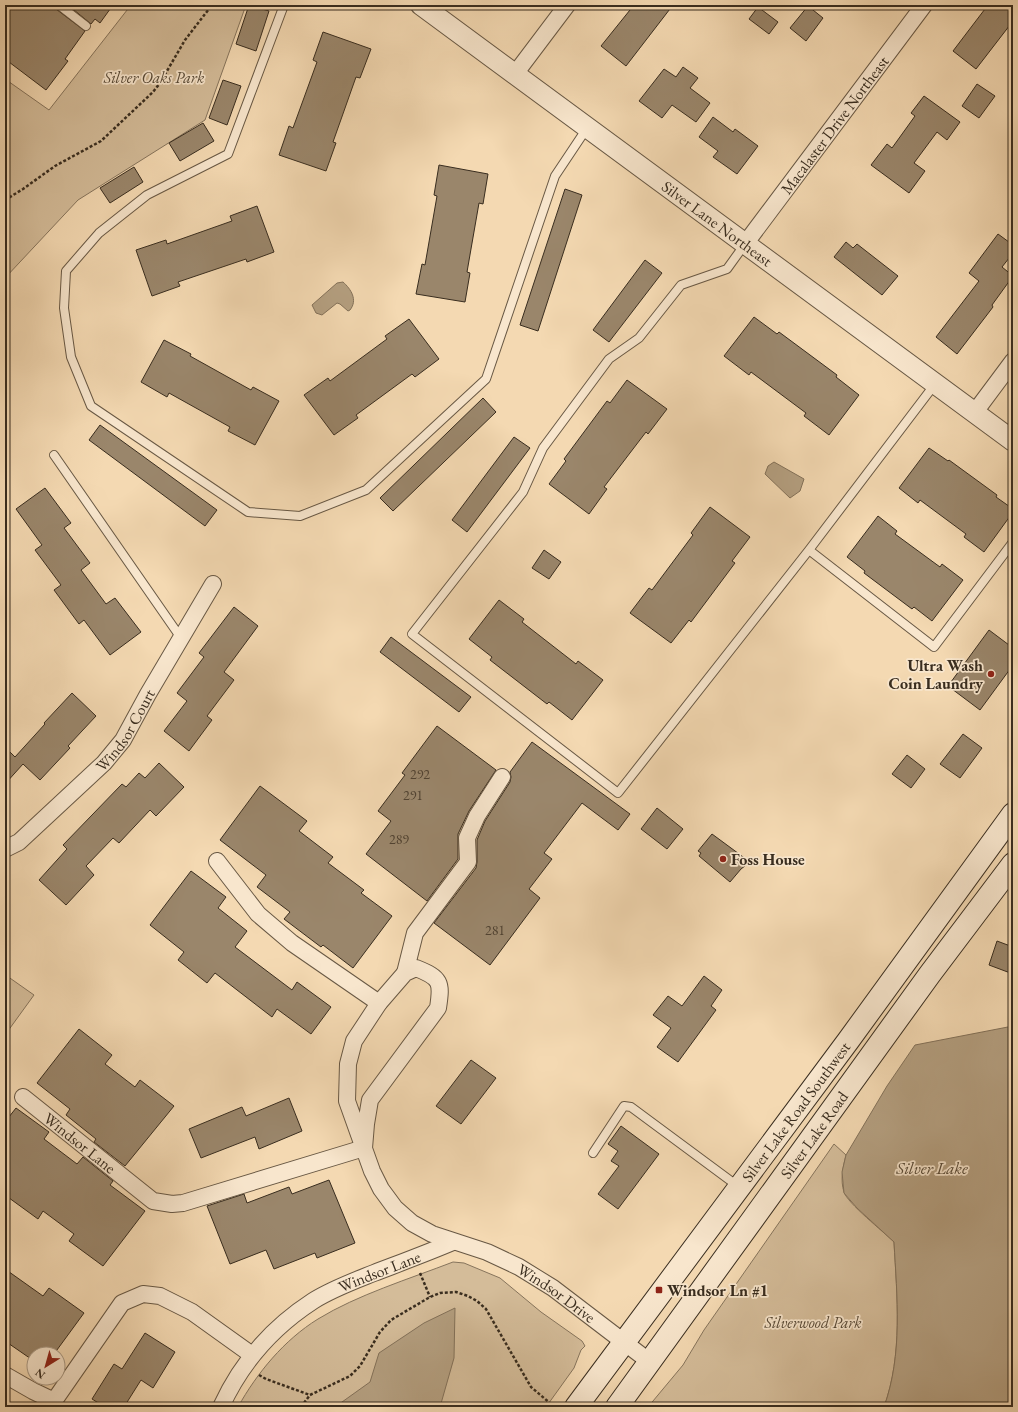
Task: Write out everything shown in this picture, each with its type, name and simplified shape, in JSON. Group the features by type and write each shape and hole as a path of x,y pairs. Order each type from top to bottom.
{"main road":[{"name":"Silver Lake Road Southwest","path":"576,1407 853,1035 1013,814"},
{"name":"Silver Lake Road","path":"618,1407 930,974 1013,864"}],"street":[{"name":"Silver Lane Northeast","path":"421,5 1013,441"},
{"path":"515,74 567,5"},
{"name":"Macalaster Drive Northeast","path":"745,244 924,5"},
{"path":"975,412 1013,361"},
{"name":"Windsor Court","path":"5,849 19,842 104,763 123,740 148,694 214,584"},
{"name":"Windsor Lane","path":"406,973 415,933 468,862 467,838 477,816 502,777"},
{"path":"217,862 258,914 292,943 379,1003"},
{"name":"Windsor Lane","path":"364,1148 370,1100 438,1008 440,991 437,979 416,968 406,973 379,1003 354,1041 348,1064 347,1101 372,1171 381,1188 395,1208 412,1223 432,1234 453,1242"},
{"name":"Windsor Lane","path":"23,1097 153,1201 172,1204 183,1203 364,1148"},
{"name":"Windsor Lane","path":"221,1407 226,1396 248,1361 261,1344 286,1320 314,1300 348,1284 453,1242"},
{"name":"Windsor Drive","path":"453,1242 487,1252 519,1267 553,1288 650,1362"},
{"path":"5,1375 54,1401 122,1303 143,1294 160,1296 192,1312 248,1361"}],"lane":[{"path":"59,5 86,26"},
{"path":"284,5 228,154 147,195 99,233 66,271 64,308 71,357 91,406 248,512 300,516 366,490 486,379 555,176 588,127"},
{"path":"745,244 727,269 680,285 639,338 609,359 543,448 523,492 412,634 618,793 809,550 935,384"},
{"path":"54,455 181,638"},
{"path":"809,550 934,647 1013,542"},
{"path":"593,1152 624,1106 631,1107 740,1187"}],"path":[{"path":"5,200 55,166 101,141 160,83 185,40 212,5"},
{"path":"413,1258 430,1297"},
{"path":"300,1407 310,1395 350,1376 360,1366 380,1332 391,1320 430,1297 440,1293 456,1292 477,1301 486,1309 531,1387 551,1404"},
{"path":"248,1361 266,1379 310,1395"}],"green space":[{"name":"Silver Oaks Park","path":"131,5 246,5 205,120 78,200 5,278 5,79 49,110"},
{"path":"7,976 34,995 5,1035 5,978"},
{"name":"Silverwood Park","path":"834,1144 846,1155 842,1178 844,1192 847,1197 894,1242 897,1304 896,1346 894,1367 884,1407 648,1407 683,1365 704,1330"},
{"path":"453,1262 464,1263 500,1278 541,1312 582,1341 585,1346 581,1350 574,1368 546,1407 238,1407 245,1394 272,1358 306,1327 349,1302"}],"water":[{"path":"343,282 351,291 353,299 350,310 348,311 337,303 322,315 316,313 312,305 337,283"},
{"path":"774,462 804,479 800,491 790,498 765,474 768,466"},
{"name":"Silver Lake","path":"1013,1026 1013,1407 884,1407 894,1367 896,1346 897,1304 894,1242 857,1208 844,1193 842,1172 846,1155 887,1086 915,1045"},
{"path":"455,1308 454,1358 440,1407 335,1407 370,1382 379,1353 424,1323"}],"building":[{"path":"5,5 54,5 56,9 85,31 65,59 68,61 46,90 5,59"},
{"path":"68,5 113,5 100,23 95,19 91,24"},
{"path":"249,5 269,11 256,51 236,44"},
{"path":"634,5 673,5 626,66 601,46"},
{"path":"988,5 1013,5 1013,21 976,69 953,51"},
{"path":"808,6 823,18 806,41 790,28"},
{"path":"758,7 778,22 769,34 749,19"},
{"path":"323,32 371,49 360,78 356,77 333,142 336,143 326,171 279,155 289,126 293,128 317,62 313,60"},
{"path":"683,67 698,78 690,88 710,103 696,122 672,105 662,118 639,101 664,69 676,77"},
{"path":"223,80 241,86 227,125 209,118"},
{"path":"977,84 995,96 979,118 962,106"},
{"path":"924,96 960,122 947,140 937,132 914,163 925,171 909,193 871,165 887,144 892,148 915,116 911,113"},
{"path":"713,117 733,132 735,129 758,146 737,174 713,157 718,151 699,137"},
{"path":"203,123 214,141 180,161 169,143"},
{"path":"439,165 488,174 483,204 479,203 467,272 470,273 465,302 416,294 422,264 425,265 437,196 434,195"},
{"path":"134,167 143,182 110,203 100,188"},
{"path":"565,189 582,195 538,331 520,325"},
{"path":"257,206 274,252 247,262 246,259 178,282 180,286 152,296 136,250 166,240 167,244 232,221 230,216"},
{"path":"998,234 1013,245 1013,253 1002,267 1013,276 992,305 993,307 957,354 936,337 979,281 969,273"},
{"path":"846,242 853,248 857,244 898,276 882,295 834,257"},
{"path":"645,260 662,273 609,342 593,330"},
{"path":"754,317 777,334 779,332 837,375 836,377 859,395 829,435 804,416 806,413 751,372 749,375 724,356"},
{"path":"409,319 439,359 415,377 412,374 356,415 358,418 334,435 304,395 328,378 330,381 387,339 385,336"},
{"path":"164,340 191,354 190,356 251,390 253,387 279,401 255,445 228,431 230,427 169,393 167,397 141,382"},
{"path":"627,380 667,409 648,434 646,432 604,487 607,489 589,514 549,484 566,461 564,459 607,401 610,403"},
{"path":"483,398 496,412 393,511 380,498"},
{"path":"100,425 217,510 205,526 89,440"},
{"path":"514,437 530,448 467,532 452,520"},
{"path":"929,448 948,461 949,460 997,495 996,497 1013,509 1013,512 984,552 964,537 966,534 920,500 918,503 899,488"},
{"path":"45,488 71,523 64,528 90,563 81,570 106,604 115,598 141,632 110,655 84,620 79,624 54,590 61,585 35,550 42,545 16,509"},
{"path":"710,507 750,537 732,561 735,563 691,622 689,620 671,643 630,613 649,588 652,590 693,535 691,533"},
{"path":"878,516 897,531 895,534 940,567 942,564 963,580 932,621 914,607 912,609 864,573 865,571 847,557"},
{"path":"544,550 561,562 549,579 532,568"},
{"path":"499,600 524,619 522,622 576,664 578,661 603,680 572,720 549,702 547,704 490,660 492,657 469,639"},
{"path":"234,607 258,626 224,672 234,680 207,716 212,720 189,751 164,731 187,701 177,693 204,657 199,653"},
{"path":"989,630 1013,648 1013,665 980,710 948,686"},
{"path":"391,637 471,697 459,712 380,652"},
{"path":"72,693 96,716 68,746 70,748 40,780 23,764 5,784 5,747 15,757"},
{"path":"437,726 496,770 469,811 458,834 458,859 427,901 366,854 391,821 378,811 405,775 402,773"},
{"path":"963,734 982,748 960,778 940,764"},
{"path":"532,742 630,814 618,830 582,803 544,853 552,859 529,889 540,898 490,965 434,923 476,868 477,840 485,821 510,782 510,772"},
{"path":"907,755 925,769 911,788 892,774"},
{"path":"159,763 184,787 156,816 150,810 119,843 113,838 86,866 94,875 66,905 39,880 67,849 63,845 122,784 126,787 139,773 145,778"},
{"path":"260,786 307,821 299,831 333,857 328,863 364,890 361,893 392,916 353,968 323,945 321,947 284,919 290,912 257,887 266,875 220,840"},
{"path":"657,808 683,829 667,849 641,829"},
{"name":"Foss House","path":"712,834 750,862 741,869 730,882 699,856 701,853 698,851"},
{"path":"191,871 226,897 218,908 247,931 235,947 292,990 297,982 331,1007 311,1034 277,1009 272,1017 215,973 207,983 178,960 184,952 150,925"},
{"path":"997,941 1013,947 1013,974 989,965"},
{"path":"704,976 722,990 711,1006 716,1010 678,1062 657,1047 671,1028 653,1015 668,996 682,1006"},
{"path":"79,1029 112,1055 105,1064 135,1087 140,1080 174,1106 125,1166 94,1142 96,1139 66,1115 70,1109 37,1083"},
{"path":"471,1060 496,1078 461,1124 436,1106"},
{"path":"289,1098 302,1131 259,1149 255,1137 201,1158 189,1129 242,1107 246,1116"},
{"path":"16,1108 49,1132 44,1139 77,1164 83,1157 113,1181 110,1185 145,1211 103,1266 69,1241 74,1234 43,1211 38,1219 5,1195 5,1122"},
{"path":"621,1126 659,1154 618,1209 598,1194 619,1166 611,1161 618,1151 608,1144"},
{"path":"329,1180 355,1243 317,1258 315,1253 274,1269 266,1250 230,1264 207,1206 244,1194 247,1203 289,1187 292,1194"},
{"path":"5,1269 43,1296 49,1288 84,1313 60,1346 26,1346 26,1355 5,1341"},
{"path":"145,1333 175,1352 153,1388 141,1380 124,1407 105,1407 92,1399 114,1364 122,1369"}],"place":[{"name":"Ultra Wash Coin Laundry","path":"991,674"},
{"name":"Foss House","path":"723,859"},
{"name":"Windsor Ln #1","path":"659,1290"}]}
